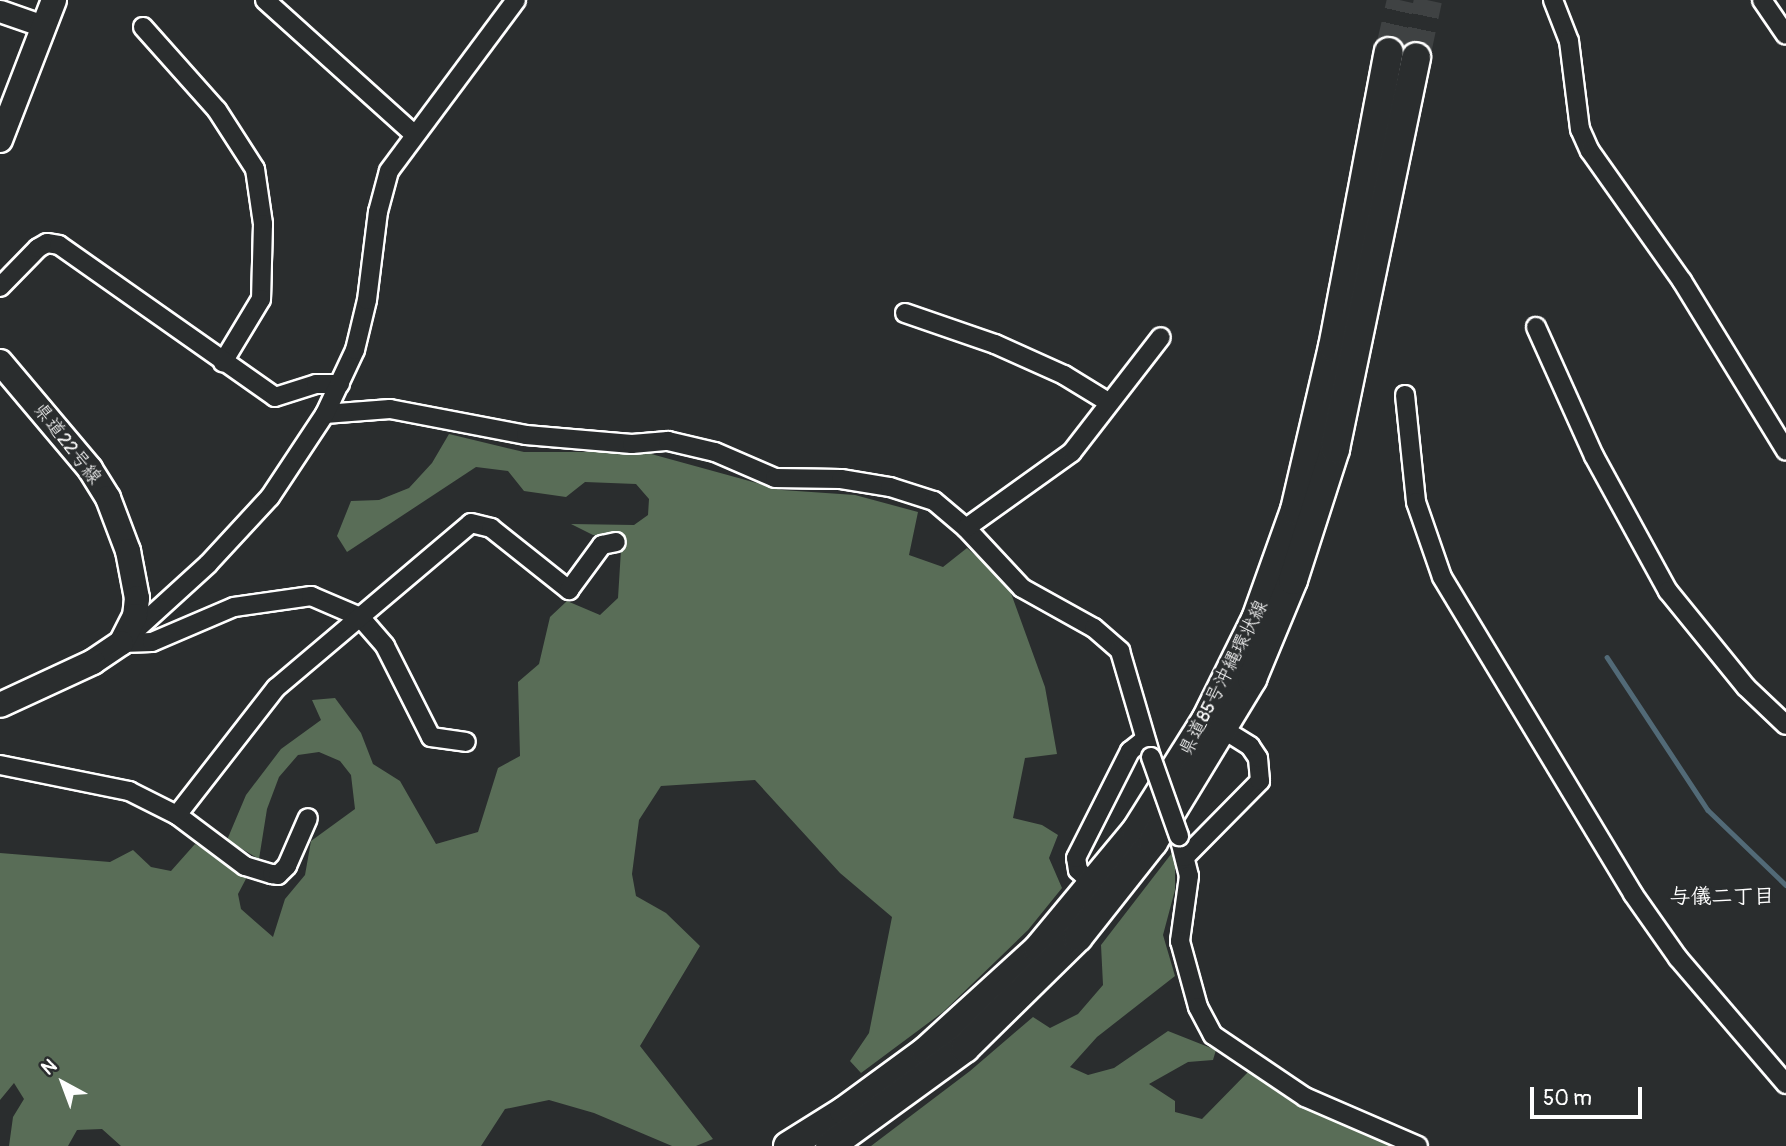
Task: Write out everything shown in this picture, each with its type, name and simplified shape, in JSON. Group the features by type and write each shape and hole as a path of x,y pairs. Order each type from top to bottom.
{"main road":[{"path":"0,140 54,0"},
{"name":"県道85号沖縄環状線","path":"830,1146 965,1048 1019,1000 1095,916 1153,842 1227,710 1279,560 1344,349 1403,55"},
{"name":"県道22号線","path":"0,362 90,469 115,510 137,598 135,616 121,643"},
{"path":"0,705 93,662 121,643"},
{"name":"県道85号沖縄環状線","path":"788,1146 844,1111 951,1031 1065,920 1094,885 1175,772 1227,710"}],"street":[{"path":"265,0 414,134"},
{"path":"121,643 208,564 270,497 325,414 355,350 367,300 383,187 398,154 516,0"},
{"path":"1553,0 1569,41 1580,129 1590,151 1682,281 1786,451"},
{"path":"1762,0 1786,35"},
{"path":"0,11 43,26"},
{"path":"143,27 216,110 255,169 263,224 261,299 223,362"},
{"path":"0,287 38,248 47,243 60,245 275,397 316,384 340,384"},
{"path":"905,313 995,344 1064,375 1108,402"},
{"path":"1536,327 1594,456 1668,591 1746,687 1786,724"},
{"path":"967,527 1072,452 1108,402 1161,337"},
{"path":"1405,395 1416,502 1442,577 1633,894 1678,958 1786,1084"},
{"path":"325,414 390,409 526,435 632,444 668,440 715,452 775,478 841,479 890,486 934,501 967,527 1021,589 1094,628 1120,651 1144,740 1185,857 1189,876 1180,940 1198,1007 1213,1035 1305,1097 1418,1146"},
{"path":"177,815 276,688 471,523 491,528 569,590 602,545 616,542"},
{"path":"121,643 152,642 234,607 311,596 360,617 385,646 431,737 466,742"},
{"path":"1185,857 1259,781 1258,758 1227,710"},
{"path":"1094,885 1077,870 1076,858 1130,751 1144,740"},
{"path":"0,765 129,791 177,815 245,866 278,875 297,849 307,818"}],"green space":[{"path":"449,434 524,452 644,452 782,490 855,495 918,512 909,555 943,567 967,548 1008,585 1045,687 1057,754 1025,758 1013,818 1042,825 1058,835 1049,858 1062,888 1028,930 943,1012 861,1073 850,1061 869,1033 892,917 840,873 755,780 661,786 639,820 632,874 636,896 666,913 700,946 640,1046 713,1139 696,1146 672,1146 594,1113 549,1100 505,1109 481,1146 121,1146 102,1129 77,1130 68,1146 9,1146 13,1117 24,1099 14,1083 0,1100 0,853 110,862 133,850 151,867 171,871 195,844 248,875 238,894 241,909 273,937 285,899 305,875 311,841 355,809 351,775 340,761 319,752 298,755 279,777 267,809 259,859 227,840 246,795 281,749 321,720 312,700 335,698 361,733 373,764 400,781 436,844 478,832 498,768 520,756 518,682 539,664 550,617 567,601 600,615 618,598 621,550 618,535 593,535 571,524 634,525 648,515 649,499 636,484 585,482 566,497 524,491 508,471 476,467 347,552 337,536 351,501 379,500 409,488 432,463"},
{"path":"1175,849 1175,890 1163,935 1175,976 1097,1037 1070,1067 1088,1075 1114,1068 1168,1031 1216,1050 1213,1060 1188,1062 1149,1084 1175,1101 1175,1112 1202,1119 1249,1071 1308,1108 1396,1146 871,1146 970,1071 1033,1017 1050,1028 1078,1014 1103,985 1101,945"}],"waterway":[{"path":"1607,657 1708,810 1786,885"}],"tunnel":[{"path":"1389,52 1401,0"},
{"path":"1416,57 1428,0"}],"district":[{"name":"与儀二丁目","path":"1722,897"}]}
